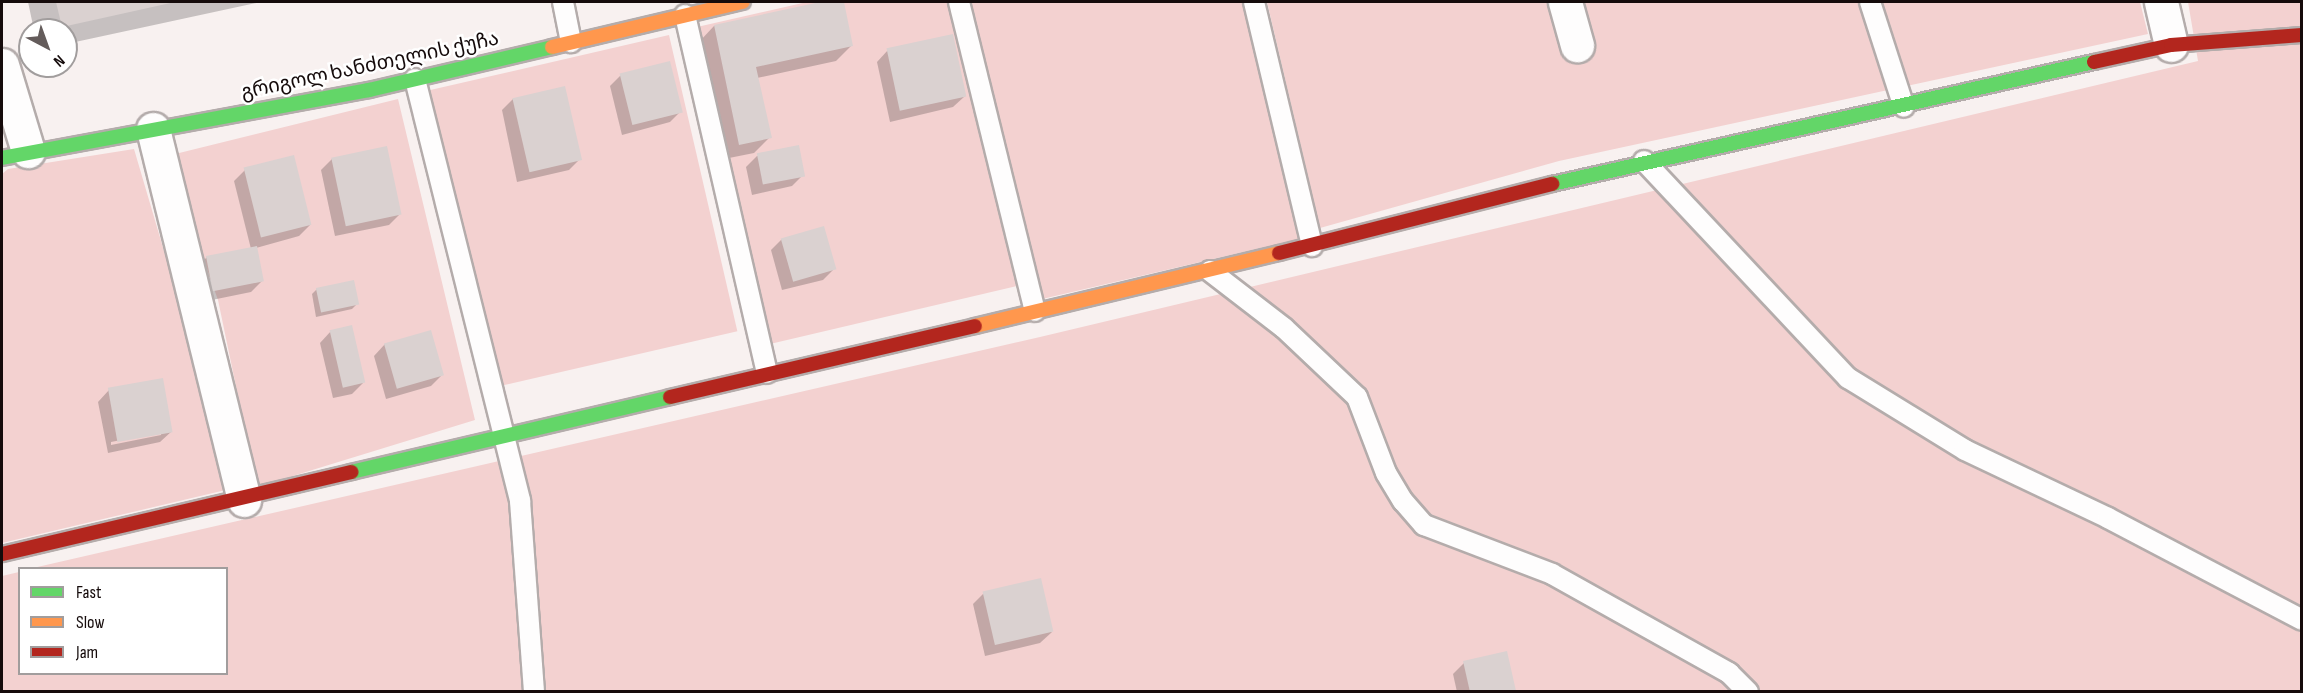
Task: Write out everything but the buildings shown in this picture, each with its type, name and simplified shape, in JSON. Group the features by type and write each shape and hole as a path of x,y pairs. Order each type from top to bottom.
{"street":[{"name":"გრიგოლ ხანძთელის ქუჩა","path":"15,155 416,79 743,2"},
{"path":"1565,2 1577,45"},
{"path":"2161,2 2171,45"},
{"path":"2,554 244,500 501,434 1210,271 1644,161 1904,107 2171,45 2301,35"},
{"path":"2,65 15,155"},
{"path":"153,129 244,500"}],"lane":[{"path":"563,2 571,42"},
{"path":"959,2 1035,311"},
{"path":"1254,2 1312,246"},
{"path":"1870,2 1904,107"},
{"path":"685,15 767,373"},
{"path":"416,79 501,434 520,501 534,692"},
{"path":"1644,161 1848,378 1965,450 2108,518 2301,620"},
{"path":"1210,271 1284,328 1357,397 1386,473 1403,501 1424,525 1551,574 1729,673 1748,692"}],"shaded area":[{"path":"807,2 952,2 1021,285 770,344 697,27"},
{"path":"964,2 1247,2 1303,238 1038,300"},
{"path":"1267,2 2140,2 2148,34 1559,161 1320,228"},
{"path":"2188,2 2301,2 2301,691 2,691 2,576 18,572 18,675 228,675 228,567 37,567 1040,337 2198,61"},
{"path":"669,35 737,331 489,389 421,92"},
{"path":"398,99 475,420 257,487 218,300 167,156"},
{"path":"134,149 174,285 251,484 2,543 2,174 8,169"}],"traffic: fast":[{"path":"2,158 369,90 552,47"},
{"path":"1552,184 2094,62"},
{"path":"351,472 670,397"}],"traffic: slow":[{"path":"552,47 743,2"},
{"path":"975,326 1279,253"}],"traffic: jam":[{"path":"2094,62 2171,45 2302,35"},
{"path":"1279,253 1552,184"},
{"path":"670,397 975,326"},
{"path":"2,554 351,472"}]}
